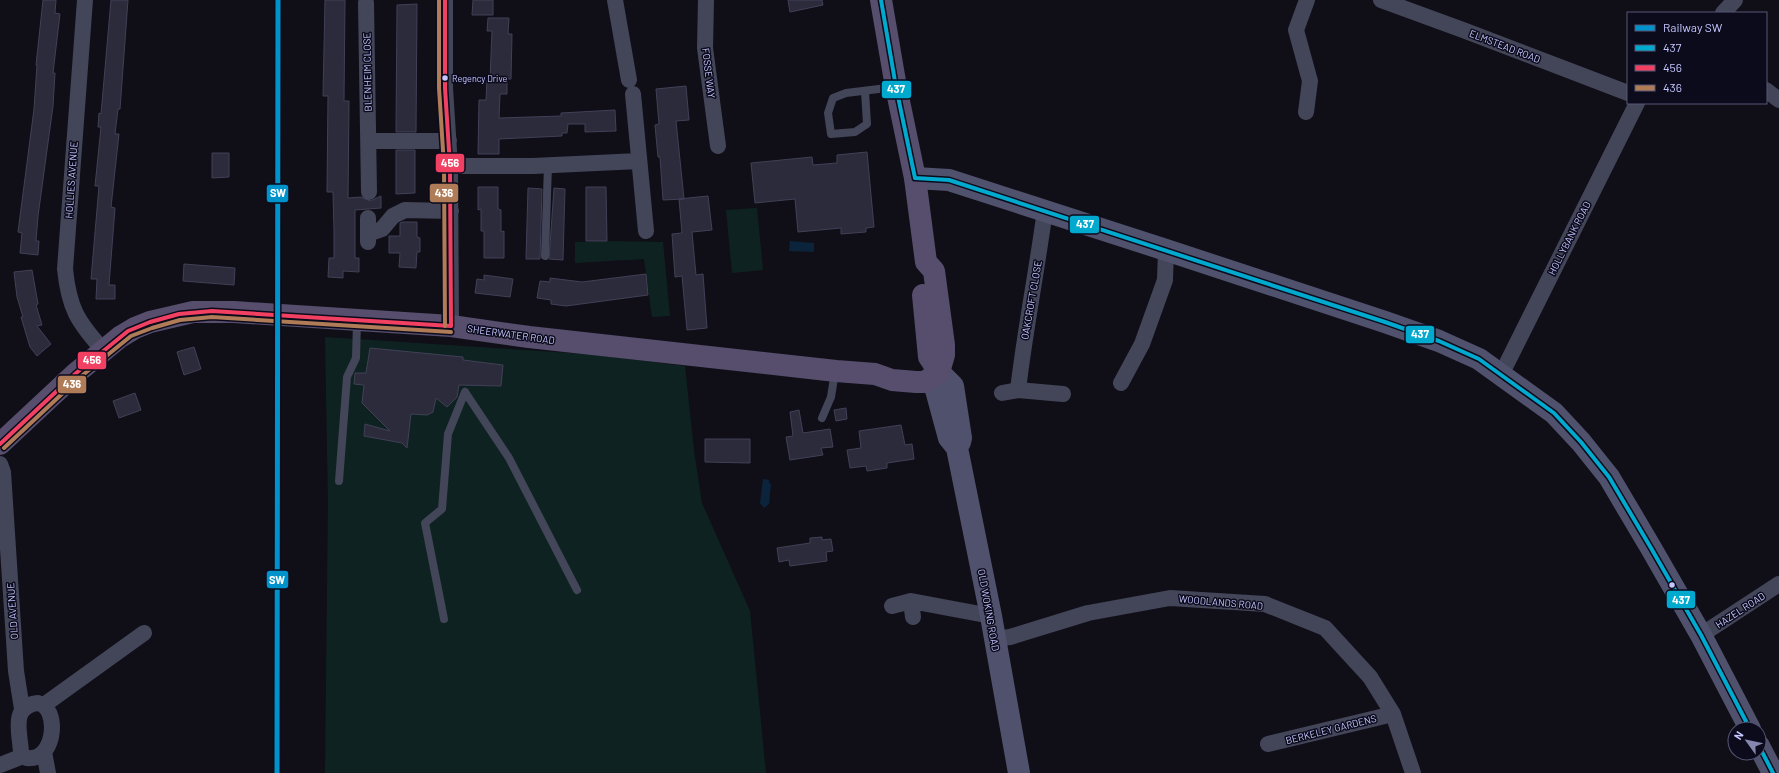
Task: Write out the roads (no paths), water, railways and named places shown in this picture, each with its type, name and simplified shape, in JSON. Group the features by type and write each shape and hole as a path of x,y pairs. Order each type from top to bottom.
{"main road":[{"path":"881,0 896,87 915,178 926,262 921,275 929,356 940,372"},
{"path":"915,178 949,180 1166,250 1438,341 1479,359 1502,374 1554,413 1581,442 1609,477 1701,635 1746,721"},
{"name":"SHEERWATER ROAD","path":"0,444 103,350 128,331 160,319 193,312 234,312 451,326 529,337 875,374 892,380 916,382 925,382 940,372"},
{"name":"OLD WOKING ROAD","path":"940,372 936,390 949,438 957,448 991,616 1019,773"},
{"path":"1767,761 1773,773"}],"street":[{"name":"HOLLIES AVENUE","path":"85,0 65,269 67,288 73,310 80,323 103,350"},
{"path":"445,0 445,88 449,141 451,210 451,326"},
{"path":"615,0 631,87 646,231"},
{"name":"FOSSE WAY","path":"706,0 705,48 718,146"},
{"path":"1306,112 1310,81 1296,30 1307,0"},
{"name":"ELMSTEAD ROAD","path":"1381,0 1627,94"},
{"path":"1724,12 1735,0"},
{"name":"BLENHEIM CLOSE","path":"366,3 370,192"},
{"path":"1767,91 1779,100"},
{"name":"HOLLYBANK ROAD","path":"1502,374 1637,104"},
{"path":"369,140 449,141"},
{"path":"450,166 548,165 639,161"},
{"path":"368,231 382,230 393,216 405,210 451,210"},
{"name":"OAKCROFT CLOSE","path":"1018,390 1025,327 1045,210"},
{"path":"1121,383 1142,344 1165,280 1166,250"},
{"path":"1002,393 1018,390 1063,394"},
{"name":"OLD AVENUE","path":"0,464 3,472 16,671 22,709 19,717 21,752 23,756"},
{"name":"HAZEL ROAD","path":"1701,635 1779,584"},
{"name":"WOODLANDS ROAD","path":"994,639 1010,637 1088,614 1170,598 1265,604 1325,628 1370,677 1393,714 1413,773"},
{"path":"911,601 913,617"},
{"path":"892,606 911,601 991,616"},
{"path":"22,709 36,703 44,705 144,633"},
{"path":"0,765 23,756 32,758 44,752 50,740 51,728 50,718 44,705"},
{"name":"BERKELEY GARDENS","path":"1268,744 1393,714"},
{"path":"44,752 48,773"}],"lane":[{"path":"865,91 867,124 855,132 831,134 828,113 833,98 846,93 896,87"},
{"path":"546,256 548,165"},
{"path":"339,481 347,377 356,358 357,320"},
{"path":"822,418 831,397 836,371"},
{"path":"444,619 425,523 442,509 448,434 465,392 510,458 577,590"}],"water":[{"path":"790,241 814,243 814,252 789,251"},
{"path":"763,479 769,480 769,483 771,484 769,504 764,508 760,503"}],"rail line":[{"name":"SW","path":"277,773 278,0"}],"place":[{"name":"Regency Drive","path":"445,78"}]}
